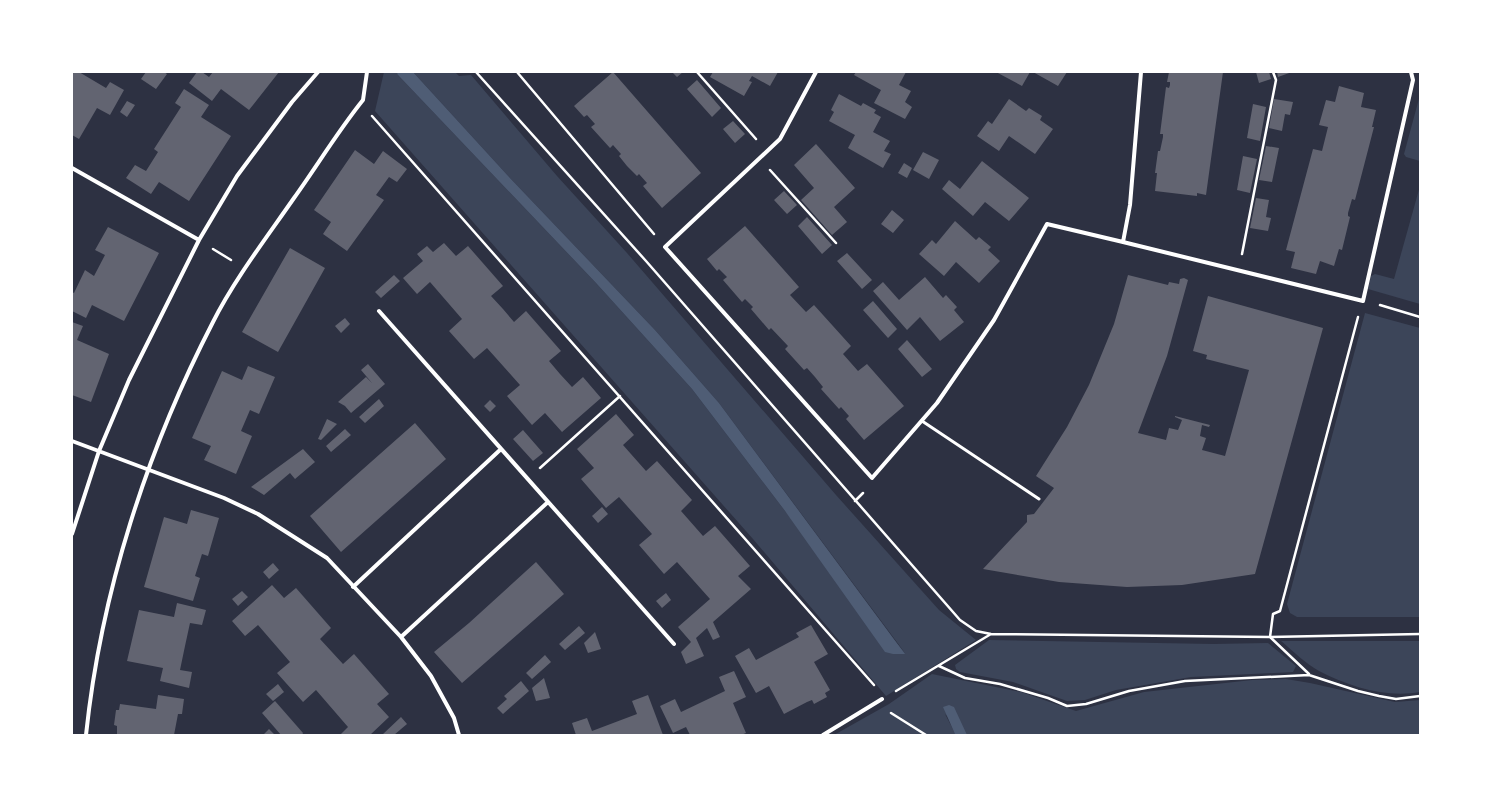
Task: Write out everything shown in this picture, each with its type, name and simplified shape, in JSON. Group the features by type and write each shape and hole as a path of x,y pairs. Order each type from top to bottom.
{"street":[{"path":"72,534 99,451 129,380 199,240 237,176 292,102 318,72"},
{"path":"86,735 89,708 105,622 119,565 147,470 213,321 246,269 363,100 367,72"},
{"path":"816,72 780,139 665,247 872,478 937,403 994,320 1047,224 1363,300 1413,80 1411,72"},
{"path":"1123,242 1130,205 1141,72"},
{"path":"72,168 199,240"},
{"path":"379,311 674,644"},
{"path":"72,441 224,498 258,514 327,558 401,637 431,676 454,718 459,735"},
{"path":"353,587 501,449"},
{"path":"401,637 548,502"},
{"path":"823,735 882,699"}],"lane":[{"path":"922,421 1039,499"}],"path":[{"path":"518,72 665,247"},
{"path":"697,72 767,152"},
{"path":"1239,271 1276,80 1274,72"},
{"path":"360,103 870,680 890,713 926,735"},
{"path":"760,158 836,242"},
{"path":"199,240 246,269"},
{"path":"1309,675 1270,637 1273,614 1280,611 1363,300 1420,317"},
{"path":"527,479 620,396"},
{"path":"855,501 868,488"},
{"path":"882,699 990,634"},
{"path":"939,666 965,678 1000,684 1048,698 1067,706 1086,704 1129,691 1185,681 1309,675 1358,691 1379,696 1396,699 1420,696"}],"shaded area":[{"path":"384,72 398,72 397,74 596,283 692,389 785,511 905,653 719,403 655,330 510,178 413,72 455,72 459,76 471,75 557,176 627,253 836,495 939,610 976,640 886,696 753,539 375,111"},
{"path":"398,72 413,72 510,178 655,330 719,403 905,654 885,652 785,511 692,389 596,283 397,74"},
{"path":"1420,95 1420,161 1406,157 1404,154"},
{"path":"1420,186 1420,304 1368,289 1371,276 1375,274 1394,279"},
{"path":"1365,313 1420,328 1420,617 1297,617 1290,613 1287,604"},
{"path":"989,640 1213,644 1268,643 1296,666 1293,672 1191,677 1116,690 1085,700 1067,701 1013,682 960,672 956,669 955,665"},
{"path":"1281,641 1420,641 1420,692 1394,694 1368,690 1343,682 1314,668"},
{"path":"932,674 1021,692 1076,711 1144,692 1252,680 1286,679 1395,702 1420,700 1420,735 967,735 945,714 956,735 834,735 889,704"},
{"path":"949,705 954,707 967,735 955,734 943,707"}],"building":[{"path":"72,72 79,72 106,88 110,82 124,90 110,115 97,108 79,139 72,135"},
{"path":"146,72 164,72 167,74 156,89 141,79"},
{"path":"197,72 202,72 209,77 213,72 279,72 249,110 221,89 212,101 189,83"},
{"path":"613,72 701,173 662,208 643,186 647,183 639,174 637,176 627,166 619,156 621,154 613,145 610,148 591,127 595,124 587,115 584,117 574,106"},
{"path":"672,72 683,72 677,77"},
{"path":"713,72 778,72 770,86 752,76 749,81 752,82 744,96 710,77"},
{"path":"856,72 906,72 899,85 911,91 905,102 912,107 905,119 874,103 881,90 854,75"},
{"path":"996,72 1030,72 1022,86"},
{"path":"1033,72 1067,72 1058,86"},
{"path":"1169,72 1223,72 1206,195 1197,193 1197,196 1155,191 1157,173 1155,173 1158,151 1160,151 1163,137 1163,134 1160,134 1166,87 1169,88 1170,85 1170,82 1167,82"},
{"path":"1256,72 1269,72 1271,79 1259,83"},
{"path":"1277,72 1292,72 1278,77"},
{"path":"697,80 721,108 712,117 687,89"},
{"path":"1339,86 1364,93 1361,107 1376,110 1372,127 1374,127 1355,200 1352,199 1348,213 1348,216 1350,217 1342,250 1339,249 1334,266 1320,261 1316,274 1291,268 1295,252 1286,250 1313,149 1322,151 1328,127 1319,125 1326,100 1335,102"},
{"path":"184,89 209,105 201,117 231,136 189,201 159,182 151,194 126,178 135,165 146,171 158,152 154,149 181,107 175,103"},
{"path":"839,94 861,106 863,103 876,110 874,113 881,117 873,132 890,141 884,151 891,154 883,168 848,148 855,135 829,121 834,112 831,110"},
{"path":"1009,99 1026,111 1029,108 1042,116 1040,120 1053,129 1035,154 1009,136 999,151 977,136 988,121 992,124"},
{"path":"1274,99 1293,102 1290,115 1285,114 1282,131 1269,128"},
{"path":"127,101 135,105 127,117 120,112"},
{"path":"1253,104 1266,107 1260,141 1247,138"},
{"path":"733,121 745,134 735,143 723,129"},
{"path":"816,144 855,188 834,207 847,222 832,235 801,200 814,188 794,165"},
{"path":"1266,146 1279,148 1272,182 1259,180"},
{"path":"355,150 374,164 383,151 407,169 397,182 389,177 376,195 384,200 347,251 323,234 331,222 314,210"},
{"path":"923,152 939,160 929,179 913,170"},
{"path":"1243,156 1257,159 1250,193 1237,190"},
{"path":"982,161 1029,198 1009,221 985,202 973,216 942,189 949,180 960,189"},
{"path":"904,163 912,168 907,178 898,173"},
{"path":"784,191 797,205 787,214 774,200"},
{"path":"1256,198 1269,200 1266,217 1271,218 1268,231 1250,228"},
{"path":"892,210 904,220 893,233 881,224"},
{"path":"807,217 832,245 822,254 798,226"},
{"path":"955,221 976,240 979,237 991,247 988,250 1000,261 979,283 956,262 944,276 919,254 932,240 936,244"},
{"path":"745,226 799,287 790,295 806,312 814,305 851,346 843,354 858,371 867,364 904,406 864,440 846,419 849,416 841,407 839,409 821,389 823,387 807,368 804,370 785,349 788,346 771,328 769,330 751,309 753,307 745,299 742,302 723,280 727,277 719,269 717,271 707,259"},
{"path":"108,227 159,253 124,321 92,305 86,318 72,311 72,292 74,293 85,270 94,276 105,255 95,250"},
{"path":"444,243 456,256 468,246 503,286 491,296 514,322 526,311 561,351 549,361 560,374 572,387 583,377 601,398 562,432 545,413 532,425 507,396 520,385 487,348 474,359 449,331 462,319 430,282 417,294 403,278 423,261 417,254 427,246 433,252"},
{"path":"290,248 325,268 278,352 242,332"},
{"path":"847,253 872,280 862,289 837,261"},
{"path":"394,275 400,281 381,298 375,292"},
{"path":"1128,275 1168,285 1169,282 1179,284 1180,279 1184,278 1188,280 1167,356 1138,433 1166,440 1169,428 1178,430 1182,420 1175,416 1210,425 1209,427 1202,425 1200,436 1206,438 1202,450 1225,456 1249,370 1206,359 1207,355 1193,351 1208,296 1323,328 1255,574 1182,585 1127,587 1059,582 983,569 1027,522 1027,515 1034,514 1054,488 1036,476 1067,427 1089,385 1114,324"},
{"path":"925,277 943,298 946,295 957,307 954,310 964,322 940,341 920,317 907,330 873,291 883,282 899,300"},
{"path":"873,301 897,329 888,338 863,310"},
{"path":"345,318 350,324 341,333 335,326"},
{"path":"72,322 83,326 77,340 109,354 91,402 72,395"},
{"path":"907,340 932,369 922,377 898,349"},
{"path":"368,364 385,384 351,413 345,406 338,402 366,377 372,383 361,370"},
{"path":"248,366 275,377 259,414 250,410 241,431 252,436 236,474 204,460 211,446 192,438 222,371 242,380"},
{"path":"379,399 384,406 365,423 359,417"},
{"path":"490,400 496,406 490,412 484,406"},
{"path":"616,414 634,435 623,445 646,471 657,461 692,500 681,511 703,536 715,526 750,566 738,576 751,589 713,622 720,637 713,640 707,628 696,638 704,656 686,664 681,652 691,642 678,627 710,599 677,562 664,574 639,545 652,534 619,497 606,508 581,479 594,468 577,449"},
{"path":"327,419 337,424 321,440 318,439"},
{"path":"415,423 446,459 341,552 310,516"},
{"path":"345,429 351,435 331,452 326,446"},
{"path":"523,430 543,453 533,461 513,439"},
{"path":"303,449 315,462 295,479 290,473 264,495 251,487"},
{"path":"602,507 608,514 598,523 592,516"},
{"path":"191,510 219,518 208,556 202,554 195,576 200,578 193,601 144,587 164,517 187,524"},
{"path":"536,562 564,594 462,683 434,652 469,623"},
{"path":"273,563 279,570 269,579 263,572"},
{"path":"272,585 284,598 296,588 331,628 320,639 343,664 354,654 389,694 377,704 389,717 370,735 340,735 348,727 316,690 303,702 277,673 290,662 258,625 245,636 232,621"},
{"path":"242,591 248,597 238,606 232,599"},
{"path":"666,593 671,600 662,608 656,601"},
{"path":"177,603 206,610 202,625 190,623 180,670 192,672 189,688 160,681 163,668 127,661 139,610 174,617"},
{"path":"811,625 828,654 814,662 830,690 825,693 827,697 814,704 812,700 784,714 769,686 756,693 735,656 749,648 756,660 799,637 796,633"},
{"path":"579,626 585,633 565,650 559,644"},
{"path":"595,632 601,649 588,653 584,643"},
{"path":"545,655 551,662 532,679 526,673"},
{"path":"734,671 746,697 733,703 746,733 741,735 690,735 686,727 673,733 660,706 675,699 681,712 725,691 719,677"},
{"path":"544,678 550,698 536,701 532,688"},
{"path":"521,681 529,691 503,714 497,708 507,699 504,696"},
{"path":"278,684 284,692 273,701 266,694"},
{"path":"158,695 184,699 182,714 178,714 174,735 117,735 117,726 114,725 116,710 119,710 120,704 156,709"},
{"path":"648,695 663,735 576,735 572,723 587,718 592,731 637,714 632,701"},
{"path":"275,701 303,733 302,735 281,735 262,713"},
{"path":"401,717 407,724 394,735 382,735"},
{"path":"269,729 275,735 263,735"}]}
